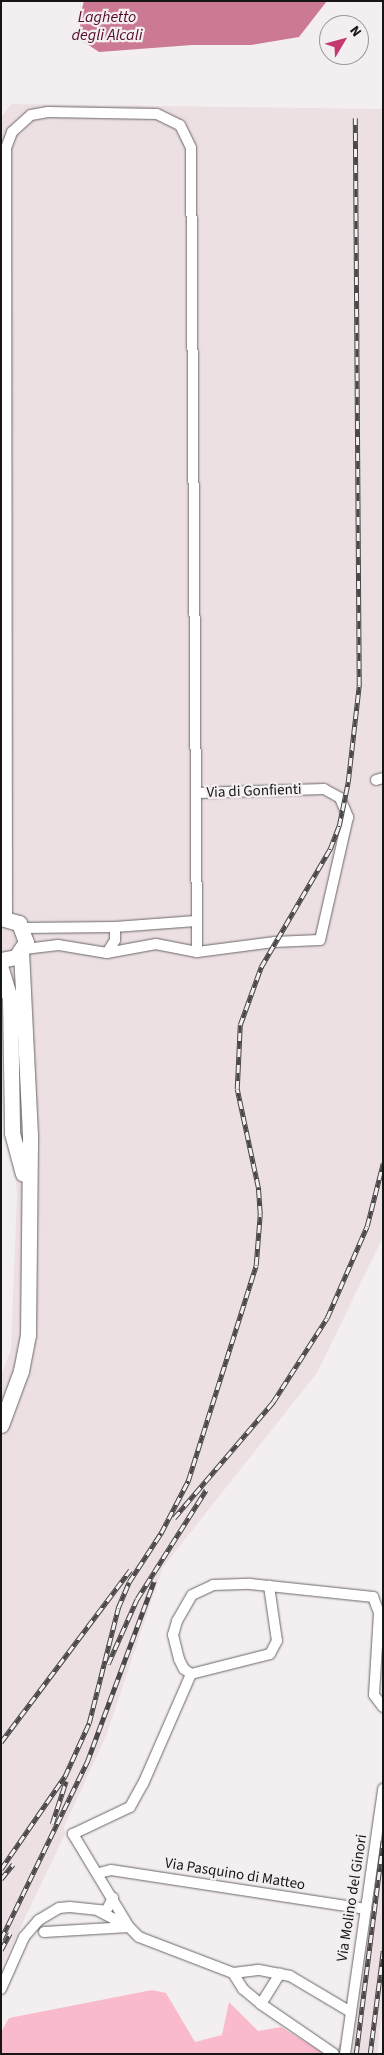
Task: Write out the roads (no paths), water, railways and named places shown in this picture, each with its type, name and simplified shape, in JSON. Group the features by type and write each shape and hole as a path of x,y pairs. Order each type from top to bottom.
{"street":[{"path":"196,921 115,927 24,928 4,917 6,769 6,148 12,132 31,115 48,112 157,114 180,125 190,148 197,793"},
{"name":"Via di Gonfienti","path":"324,789 333,792 344,804 347,823 320,940 274,942 197,952 197,793 324,789"},
{"path":"107,954 115,940 115,927"},
{"path":"1,1425 6,1396 21,1371 28,1335 27,1188 30,1136 22,951 24,928"},
{"path":"1,960 9,960 22,951 58,945 107,954 156,944 197,952"},
{"path":"1,969 10,999 12,1133 27,1188"},
{"path":"269,1586 277,1641 270,1654 191,1674 184,1669 179,1659 173,1634 192,1595 213,1585 269,1586 373,1597 379,1613 374,1694 383,1707"},
{"path":"129,1927 99,1873 75,1840 75,1830 117,1815 130,1807 144,1784 191,1674"},
{"name":"Via Molino del Ginori","path":"339,2052 349,2011 383,1789"},
{"name":"Via Pasquino di Matteo","path":"99,1873 111,1870 366,1909"},
{"path":"99,1912 110,1908 113,1898"},
{"path":"1,1990 24,1937 39,1920 59,1908 70,1907 99,1912 129,1927 150,1944 233,1973 258,1970 280,1973 349,2011"},
{"path":"44,1932 129,1927"},
{"path":"233,1973 243,1989 261,2004 319,2042 339,2052"},
{"path":"261,2004 280,1973"}],"water":[{"name":"Laghetto degli Alcali","path":"84,1 327,1 299,37 251,45 192,45 99,52 84,42 79,20"}],"tunnel":[{"path":"338,2048 353,2054"}],"railway":[{"path":"1,1869 65,1776 89,1723 118,1608 129,1582 161,1533 188,1481 256,1265 260,1214 258,1187 237,1089 240,1025 261,967 330,849 339,826 348,782 359,685 355,118"},
{"path":"174,1518 273,1402 327,1318 367,1226 383,1163"},
{"path":"108,1664 137,1599 206,1490"},
{"path":"1,1742 130,1570"},
{"path":"1,1939 87,1762 154,1581"},
{"path":"52,1824 66,1781"},
{"path":"356,2054 383,1841"},
{"path":"1,1879 13,1864"},
{"path":"1,1950 10,1933"},
{"path":"370,2054 383,1951"}]}
